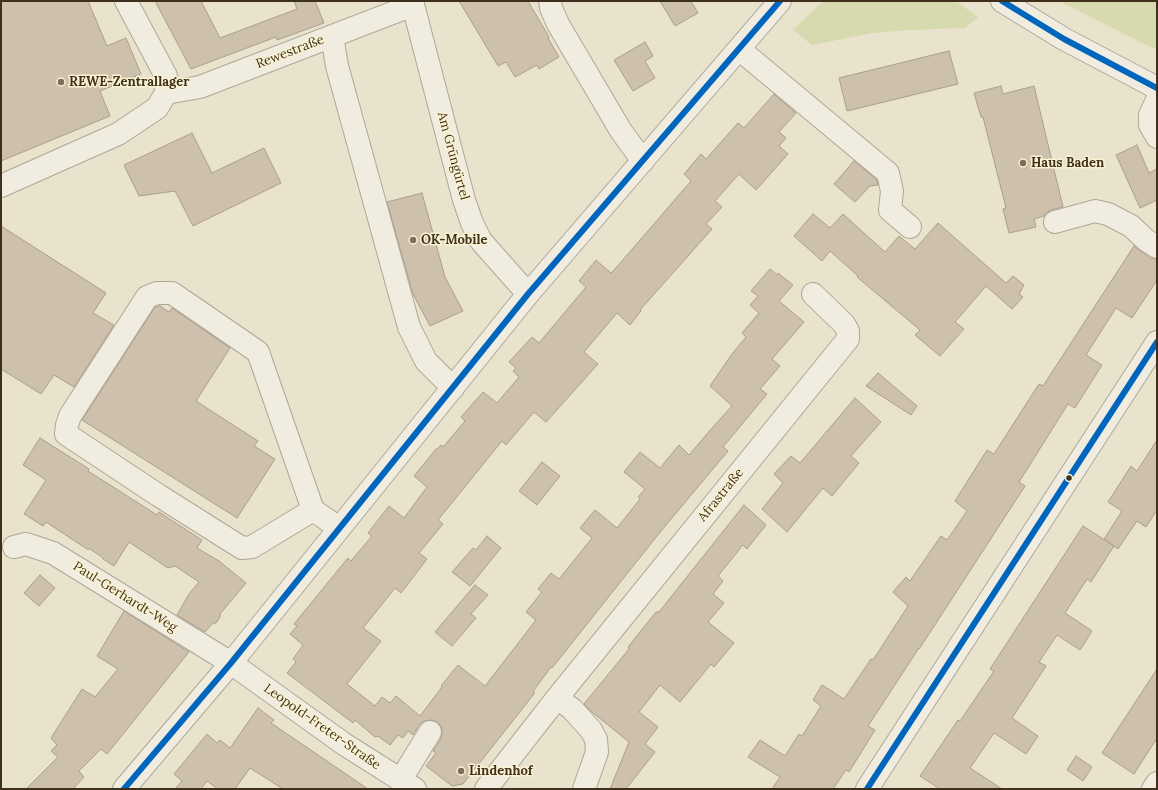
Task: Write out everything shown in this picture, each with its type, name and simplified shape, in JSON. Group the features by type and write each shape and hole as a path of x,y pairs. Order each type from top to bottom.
{"street":[{"path":"1,186 118,134 157,108 166,93 166,76 126,1"},
{"path":"550,1 551,8 558,24 621,131 643,161"},
{"path":"124,789 231,663 528,294 780,1"},
{"path":"1002,1 1064,39 1157,88"},
{"name":"Rewestraße","path":"166,93 200,87 332,36 412,3"},
{"name":"Am Grüngürtel","path":"412,3 464,200 472,222 480,241 528,294"},
{"path":"332,36 339,74 409,327 426,361 453,388"},
{"path":"739,49 888,173 892,192 890,210 910,227"},
{"path":"1157,100 1150,115 1150,125 1157,137"},
{"path":"1055,222 1095,212 1108,214 1130,226 1146,240 1157,247"},
{"path":"313,510 252,547 242,548 66,434 70,416 147,297 157,293 172,293 258,352 313,510 339,528"},
{"name":"Afrastraße","path":"557,698 848,339 848,331 844,324 813,294"},
{"path":"867,789 1157,342"},
{"name":"Paul-Gerhardt-Weg","path":"14,547 26,544 53,553 231,663"},
{"name":"Leopold-Freter-Straße","path":"231,663 344,744 408,785"},
{"path":"486,789 557,698 572,709 591,730 596,739 597,752 584,789"},
{"path":"408,785 430,732"},
{"path":"1153,789 1157,782"}],"green space":[{"path":"823,1 956,1 978,17 965,28 873,33 812,45 793,30"},
{"path":"1059,1 1157,1 1157,50 1136,40"}],"building":[{"name":"REWE-Zentrallager","path":"1,1 88,1 107,46 126,38 141,74 100,91 110,116 1,161"},
{"path":"155,1 201,1 220,38 297,9 294,1 315,1 324,23 277,40 276,37 191,69"},
{"path":"459,1 528,1 559,57 539,69 537,65 515,77 506,62 498,66"},
{"path":"660,1 691,1 698,13 675,26"},
{"path":"645,42 653,56 645,61 655,78 633,91 614,60"},
{"path":"949,51 958,84 847,111 839,78"},
{"name":"Haus Baden","path":"1001,86 1003,94 1034,86 1063,207 1051,210 1044,216 1034,219 1036,227 1009,233 1003,209 1006,208 983,117 981,117 974,93"},
{"path":"774,94 796,113 779,132 786,138 779,146 788,154 756,190 739,174 715,201 722,207 706,224 712,229 640,310 641,311 630,325 617,313 584,352 598,364 546,422 534,412 506,445 502,441 438,520 443,524 419,553 427,559 401,593 395,588 363,628 381,641 347,684 375,706 382,697 390,703 396,696 420,716 458,665 485,686 536,620 526,612 542,592 538,589 551,573 559,579 592,538 580,528 595,510 617,528 640,499 638,497 645,489 624,472 640,452 660,468 679,445 689,455 732,406 710,386 732,354 746,337 742,333 759,313 750,305 758,296 751,291 770,269 777,275 778,273 793,285 779,301 804,322 772,359 780,366 760,389 767,394 723,447 728,451 661,531 552,668 551,667 534,690 534,694 463,784 452,786 426,766 436,753 433,751 441,739 441,726 437,722 431,720 424,721 419,725 413,735 408,731 403,738 398,735 390,745 378,736 375,737 355,720 353,723 287,673 296,662 293,659 303,645 290,634 297,626 294,624 348,558 351,561 372,536 368,533 389,506 404,518 427,487 414,476 436,449 441,445 443,447 465,421 461,417 483,392 497,403 519,377 513,371 516,368 509,362 532,337 539,343 586,287 579,281 596,260 611,273 691,181 684,174 701,154 706,159 738,123 744,128"},
{"path":"192,133 212,173 264,148 281,183 193,226 175,191 139,196 124,165"},
{"path":"1137,145 1149,173 1157,169 1157,200 1140,208 1116,155"},
{"path":"854,161 877,180 878,185 870,186 855,202 834,184"},
{"path":"422,193 445,277 463,311 430,326 413,294 387,202"},
{"path":"813,214 830,228 843,214 885,252 899,236 915,249 938,223 1006,283 1013,276 1024,285 1019,294 1023,297 1012,309 986,286 955,322 964,329 940,356 915,335 920,330 857,277 858,276 830,251 822,261 794,236"},
{"path":"1,226 106,293 93,313 114,325 74,387 54,375 41,394 1,369"},
{"path":"1134,246 1150,258 1157,259 1157,280 1132,318 1116,308 1086,355 1102,365 1075,408 1068,404 1019,482 1025,486 868,726 875,730 849,772 846,770 833,789 772,789 780,777 748,757 760,740 785,756 799,734 802,736 821,706 813,700 822,685 844,699 871,659 873,660 908,606 893,592 906,577 910,581 941,536 947,540 967,511 955,501 987,450 994,454 1039,384 1043,386"},
{"path":"160,306 169,312 172,308 230,348 196,401 258,441 254,446 275,459 237,518 82,420 155,307"},
{"path":"878,373 917,406 911,415 866,386"},
{"path":"855,398 881,422 851,456 859,463 832,496 823,488 787,532 762,509 783,483 774,474 791,456 800,463"},
{"path":"40,438 157,515 159,512 202,540 197,548 219,561 246,583 220,614 220,617 216,623 213,623 205,632 177,615 189,594 199,582 175,566 168,568 129,542 114,566 90,549 87,549 46,522 43,526 24,514 46,480 23,465"},
{"path":"1157,440 1157,510 1146,527 1137,521 1118,549 1104,539 1122,511 1108,502 1131,466 1137,471"},
{"path":"542,462 560,476 537,505 519,491"},
{"path":"744,505 766,525 747,549 743,545 718,576 723,581 713,594 724,603 708,622 734,643 714,667 711,664 680,702 660,685 639,712 658,727 645,744 655,752 626,789 610,789 629,742 584,704 629,649 628,647 656,612 659,612"},
{"path":"1083,526 1114,546 1091,582 1087,579 1065,613 1092,631 1080,650 1057,635 1039,662 1046,666 1012,718 1038,736 1026,754 994,733 970,768 1002,789 940,789 920,776 994,671 990,669"},
{"path":"487,536 501,548 470,586 452,572 473,548 476,550"},
{"path":"40,575 55,588 39,606 24,593"},
{"path":"475,585 488,595 471,614 476,618 452,646 435,632"},
{"path":"124,611 189,652 107,754 101,749 79,771 84,777 73,789 26,789 58,757 51,751 57,745 51,738 82,689 95,697 118,669 97,656"},
{"path":"1157,669 1157,738 1134,774 1102,753"},
{"path":"258,708 274,720 271,723 368,789 283,789 250,768 235,789 218,789 207,781 201,789 175,789 182,781 174,774 207,734 217,743 220,740 230,748"},
{"path":"1076,756 1092,767 1083,781 1067,770"}],"transit line":[{"path":"124,789 231,663 528,294 780,1"},
{"path":"1002,1 1064,39 1157,88"},
{"path":"867,789 1157,342"}],"place":[{"name":"REWE-Zentrallager","path":"61,82"},
{"name":"Haus Baden","path":"1023,163"},
{"name":"OK-Mobile","path":"413,240"},
{"name":"Lindenhof","path":"461,771"}]}
